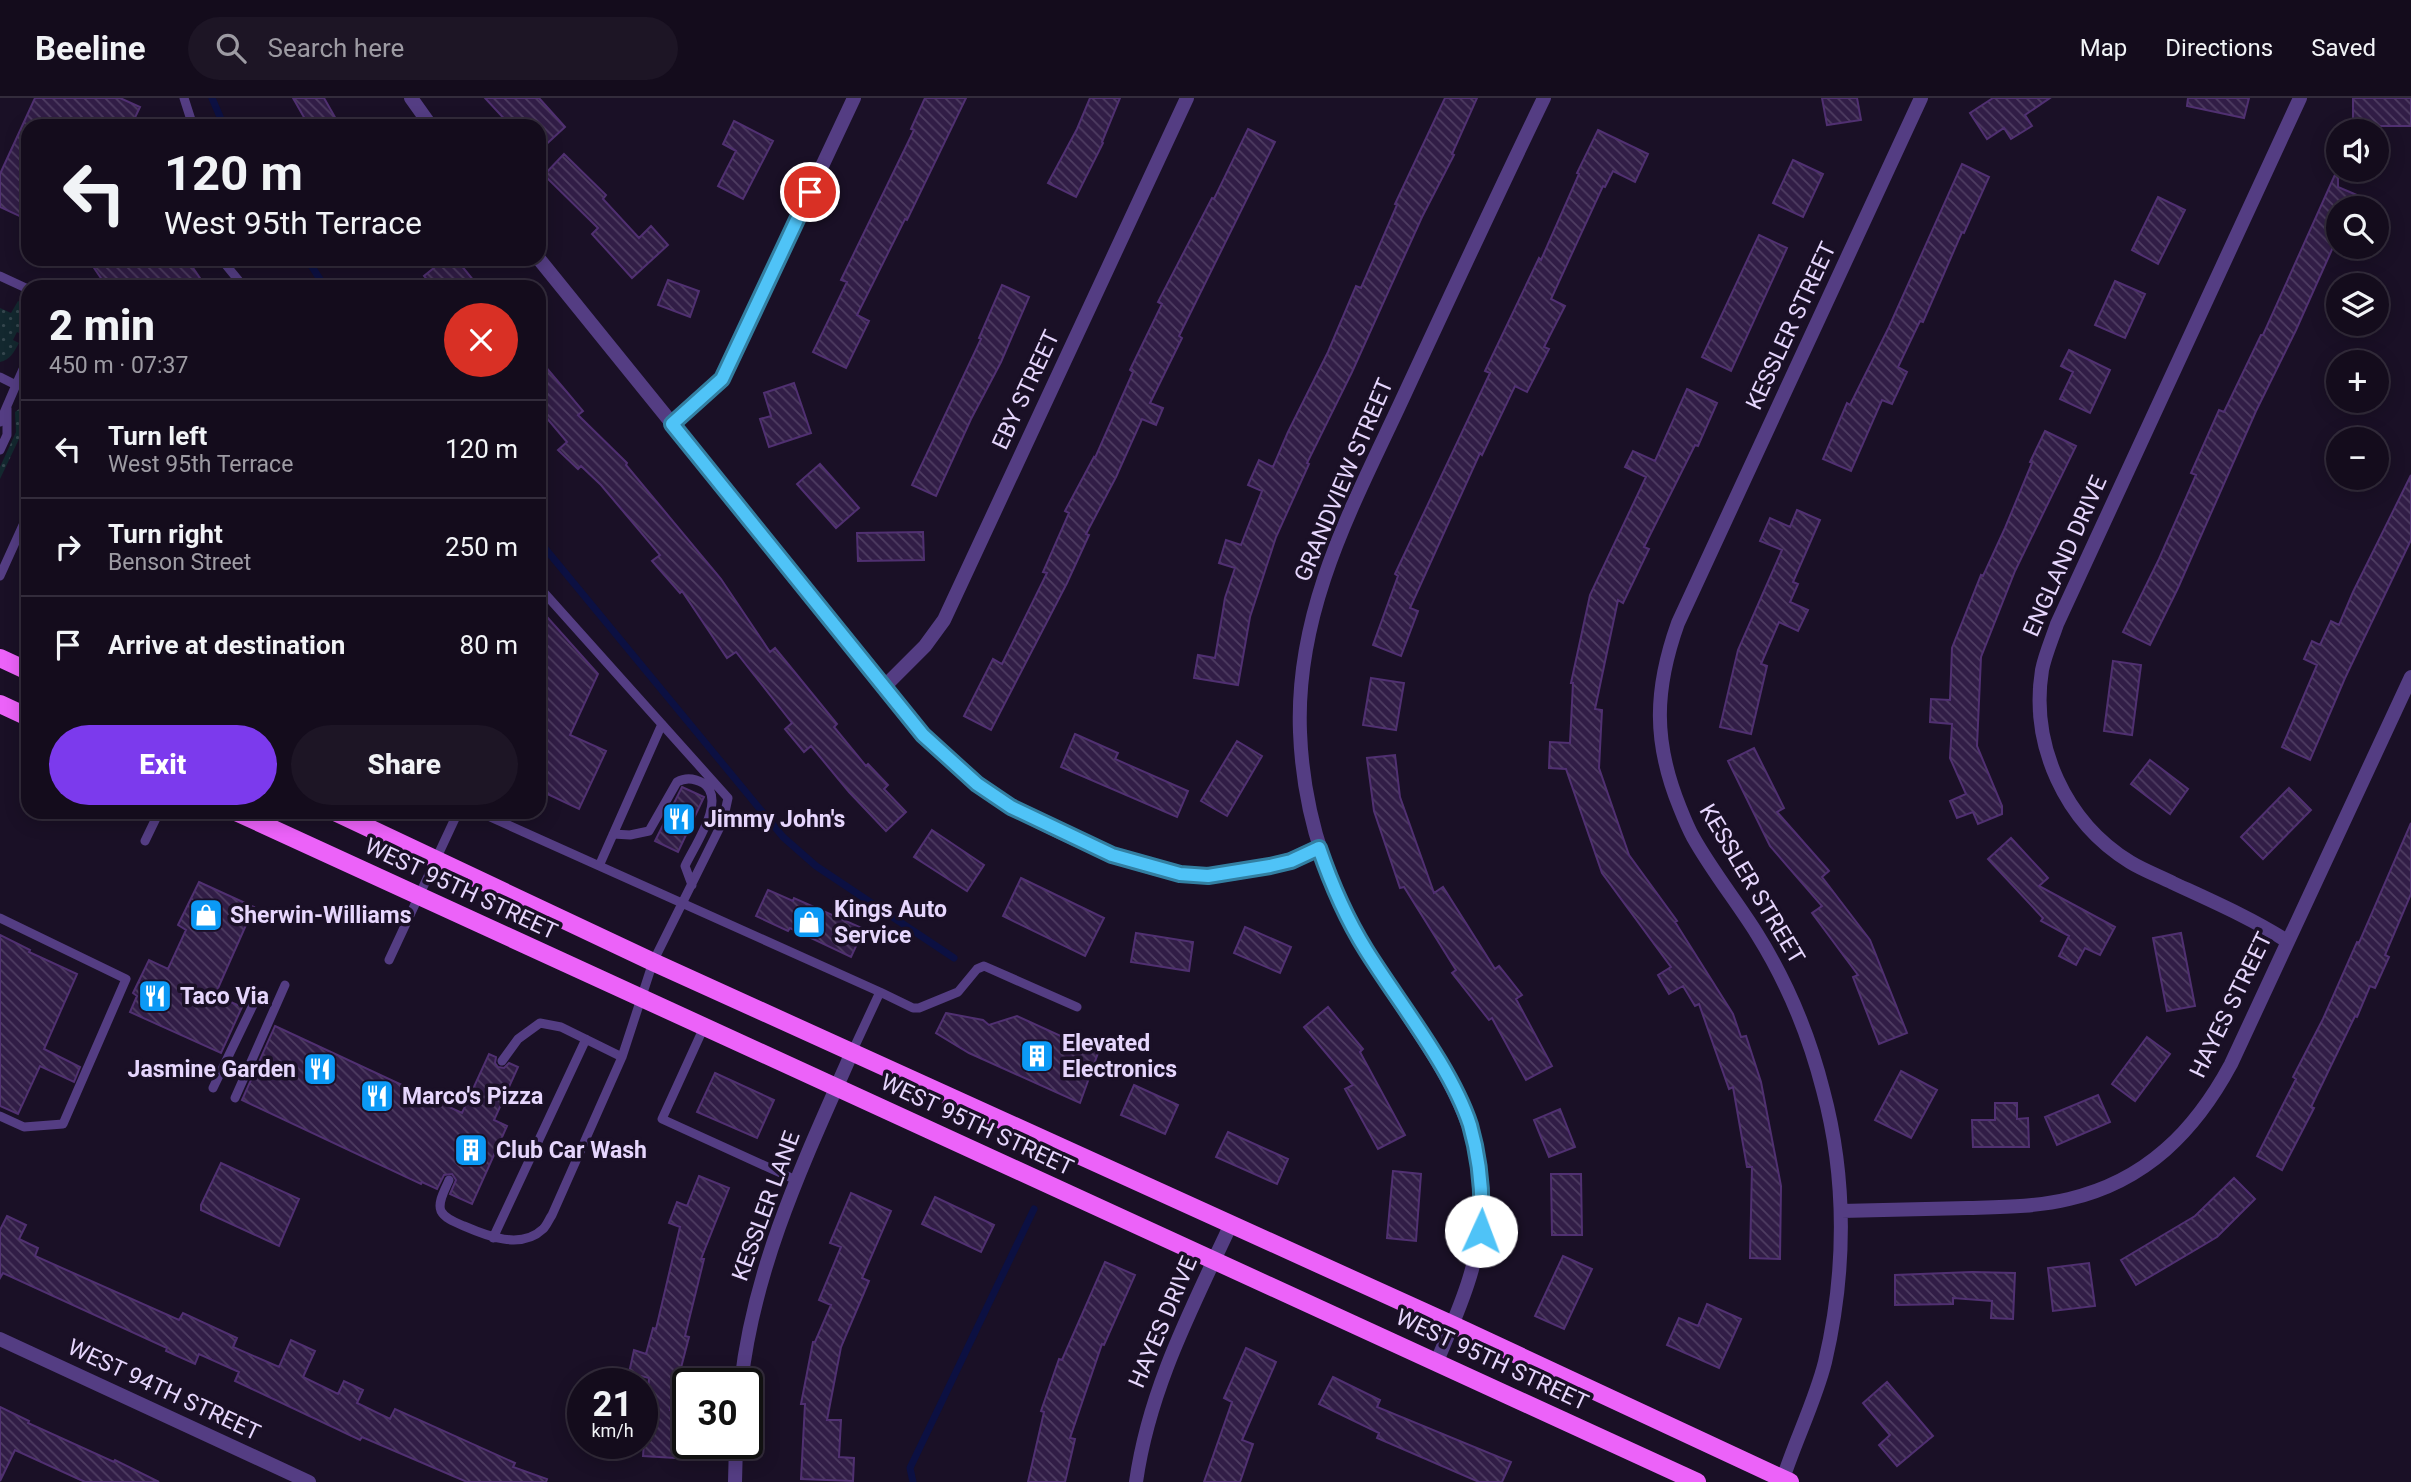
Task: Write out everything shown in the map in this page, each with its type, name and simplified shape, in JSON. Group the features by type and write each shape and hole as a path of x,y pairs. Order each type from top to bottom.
{"main road":[{"path":"0,658 21,668"},
{"path":"0,704 21,714"},
{"name":"WEST 95TH STREET","path":"251,819 1697,1482"},
{"name":"WEST 95TH STREET","path":"350,819 653,961 1452,1325 1785,1481"}],"street":[{"path":"411,98 426,119"},
{"path":"672,424 722,379 854,98"},
{"name":"EBY STREET","path":"885,687 925,646 944,620 1187,98"},
{"name":"GRANDVIEW STREET","path":"1437,1361 1477,1253 1481,1231 1482,1188 1469,1125 1458,1097 1443,1069 1364,947 1332,884 1319,848 1311,820 1300,733 1303,667 1312,613 1338,540 1485,219 1545,98"},
{"name":"KESSLER STREET","path":"1785,1481 1824,1365 1836,1299 1841,1242 1838,1169 1824,1091 1807,1035 1780,975 1758,936 1692,836 1668,779 1660,738 1660,704 1664,668 1678,623 1922,98"},
{"name":"ENGLAND DRIVE","path":"2287,941 2262,925 2133,864 2112,850 2083,822 2069,803 2052,769 2042,736 2040,697 2043,668 2057,624 2300,98"},
{"path":"545,266 923,735 977,784 1011,807 1112,855 1180,874 1208,876 1270,866 1291,861 1319,848"},
{"name":"HAYES STREET","path":"1840,1211 2027,1206 2067,1200 2090,1194 2132,1174 2169,1148 2216,1092 2411,677"},
{"name":"KESSLER LANE","path":"744,1368 759,1286 796,1180 853,1050"},
{"name":"HAYES DRIVE","path":"1136,1482 1152,1408 1171,1354 1231,1224"},
{"name":"WEST 94TH STREET","path":"0,1339 309,1482"},
{"path":"735,1482 736,1459"}],"lane":[{"path":"184,98 191,119"},
{"path":"227,266 238,280"},
{"path":"0,276 21,286"},
{"path":"0,422 21,374"},
{"path":"0,377 16,385"},
{"path":"0,450 7,435 7,408"},
{"path":"0,576 21,530"},
{"path":"449,1180 440,1203 441,1212 450,1220 493,1238 522,1239 542,1230 552,1215 622,1057 653,961 723,821 728,798 546,595"},
{"path":"599,866 662,724"},
{"path":"613,834 630,835 649,831 677,782 690,778 706,785 712,793 713,807 685,866 692,885"},
{"path":"145,841 156,819"},
{"path":"389,960 455,819"},
{"path":"495,819 914,1008 958,992 977,969 984,966 1077,1007"},
{"path":"0,918 126,979 63,1124 24,1127 0,1116"},
{"path":"235,1098 285,985"},
{"path":"853,1050 880,992"},
{"path":"213,1088 254,1003"},
{"path":"502,1061 518,1039 540,1023 561,1027 622,1057"},
{"path":"704,1027 662,1119 796,1180"},
{"path":"493,1238 586,1039"}],"shaded area":[{"path":"18,301 21,302 21,334 17,332 13,340 19,343 6,359 0,362 0,308 11,313"},
{"path":"21,408 21,435 0,479 0,467 16,432 15,412"}],"building":[{"path":"35,98 120,98 140,107 134,119 25,119"},
{"path":"293,98 324,98 336,119 305,119"},
{"path":"485,98 539,98 565,127 546,145 546,119 504,119"},
{"path":"925,98 966,98 857,315 869,321 846,368 813,352 847,282 841,280 914,130 911,129"},
{"path":"1090,98 1120,98 1103,143 1076,197 1048,183"},
{"path":"1445,98 1477,98 1452,154 1454,155 1422,217 1352,372 1307,463 1309,464 1276,537 1250,617 1238,685 1194,678 1198,655 1215,658 1225,598 1235,568 1219,563 1226,540 1241,545 1262,491 1248,485 1259,460 1273,467 1356,286 1361,288 1397,205 1395,204"},
{"path":"1822,98 1857,98 1861,120 1827,125"},
{"path":"1993,98 2050,98 2025,115 2032,126 2011,139 2004,128 1987,139 1970,113"},
{"path":"2188,98 2249,98 2244,118 2187,106"},
{"path":"2353,98 2411,98 2411,126 2389,126 2389,119 2353,119"},
{"path":"734,121 773,141 743,199 718,186 736,151 723,144"},
{"path":"21,128 21,217 0,207 0,174"},
{"path":"1248,129 1275,142 1179,336 1182,338 1150,403 1163,408 1156,425 1142,419 1086,534 1089,535 1067,583 991,730 964,716 993,659 1002,664 1047,573 1043,572 1069,513 1065,511 1095,458 1133,372 1130,370 1162,304 1158,302 1212,198 1214,199"},
{"path":"1598,130 1648,154 1635,182 1613,171 1605,187 1603,186 1551,299 1565,306 1544,347 1549,349 1527,392 1515,386 1482,455 1480,453 1410,608 1418,611 1401,656 1373,645 1398,576 1395,574 1490,373 1485,371 1539,258 1541,260"},
{"path":"564,154 606,195 603,199 639,238 651,226 668,245 632,278 592,234 598,228 546,177 546,173"},
{"path":"1793,160 1823,174 1803,217 1773,203"},
{"path":"1962,164 1989,177 1923,322 1920,321 1898,367 1907,372 1892,404 1882,400 1851,471 1823,459 1847,403 1850,405 1889,327"},
{"path":"2332,182 2338,182 2338,187 2357,195 2326,196 2328,259 2150,645 2123,632 2196,475 2191,473 2219,410 2224,412 2263,335"},
{"path":"2158,197 2185,210 2158,264 2132,250"},
{"path":"1759,235 1787,248 1731,371 1702,357"},
{"path":"93,266 192,266 201,280 102,280"},
{"path":"436,266 462,266 473,280 427,280 424,276"},
{"path":"668,280 699,291 690,317 658,305"},
{"path":"2115,281 2145,294 2125,338 2095,325"},
{"path":"1002,285 1029,297 1001,362 971,419 936,496 912,485 981,339 979,338"},
{"path":"2069,350 2110,370 2090,413 2060,399 2073,372 2061,366"},
{"path":"546,367 583,411 578,415 627,463 721,579 770,652 775,648 837,724 834,727 866,766 868,764 888,785 884,789 906,812 886,831 811,746 804,752 785,729 792,723 736,652 727,658 682,591 680,593 652,561 660,555 601,485 581,466 578,469 558,450 567,442 546,417"},
{"path":"794,383 811,433 769,447 760,419 771,416 764,393"},
{"path":"1687,389 1717,403 1698,446 1695,445 1644,547 1649,549 1623,603 1618,600 1595,709 1602,710 1599,768 1629,855 1677,921 1675,922 1733,1014 1741,1037 1746,1036 1761,1082 1781,1186 1780,1259 1750,1258 1752,1167 1747,1167 1733,1087 1729,1089 1699,1004 1695,1006 1683,986 1669,994 1658,975 1671,967 1602,873 1566,769 1549,768 1550,742 1570,743 1571,683 1590,595 1646,477 1625,467 1633,451 1655,461"},
{"path":"2045,431 2076,446 2015,571 1981,657 1977,746 2002,806 2002,814 1978,824 1973,812 1957,818 1950,801 1966,794 1950,758 1952,724 1930,722 1931,699 1950,700 1952,648 1981,575 1983,576 2005,528"},
{"path":"820,464 859,508 836,528 797,484"},
{"path":"2411,475 2411,540 2345,678 2310,760 2282,747 2317,665 2304,659 2312,641 2320,645 2331,621 2339,625"},
{"path":"1797,510 1820,520 1793,582 1798,584 1790,602 1808,610 1798,631 1779,622 1761,664 1767,666 1751,734 1720,727 1738,650 1782,550 1760,541 1770,518 1790,527"},
{"path":"923,532 924,560 858,561 857,533"},
{"path":"546,616 598,674 570,735 606,751 579,809 546,793"},
{"path":"2113,661 2141,665 2132,735 2104,731"},
{"path":"1371,678 1404,683 1396,730 1363,725"},
{"path":"1075,734 1118,753 1115,759 1188,791 1177,817 1061,767"},
{"path":"1237,741 1262,756 1227,816 1201,801"},
{"path":"1754,748 1784,808 1777,812 1829,871 1822,877 1870,940 1907,1033 1879,1044 1853,977 1858,975 1812,913 1822,906 1770,846 1728,761"},
{"path":"1395,755 1400,797 1434,893 1443,887 1495,969 1499,966 1522,995 1516,999 1552,1066 1526,1080 1492,1018 1489,1020 1452,973 1456,970 1404,887 1400,888 1374,811 1367,758"},
{"path":"2150,760 2188,789 2170,814 2131,784"},
{"name":"Jimmy John's","path":"682,787 704,797 678,852 655,841"},
{"path":"2289,788 2311,810 2263,859 2241,837"},
{"path":"2411,823 2411,894 2385,955 2389,957 2375,988 2370,986 2311,1107 2314,1108 2282,1170 2257,1156 2296,1079 2293,1077 2323,1019 2357,942 2359,943"},
{"path":"932,830 984,865 967,891 914,857"},
{"path":"2011,838 2048,878 2039,886 2115,927 2100,955 2085,948 2076,965 2059,956 2069,936 2041,921 2043,918 1988,859"},
{"path":"1021,878 1104,918 1085,956 1003,916"},
{"path":"199,882 254,907 215,995 242,1007 221,1053 130,1012 137,996 133,993 149,960 168,969 186,930 178,925"},
{"name":"Kings Auto Service","path":"768,890 793,901 794,898 864,929 851,957 790,928 788,931 756,916"},
{"path":"1245,927 1291,947 1280,973 1234,953"},
{"path":"1136,933 1193,942 1189,971 1131,962"},
{"path":"2181,933 2195,1006 2167,1011 2153,938"},
{"path":"0,935 77,974 44,1049 80,1067 74,1082 40,1066 18,1114 0,1106"},
{"path":"1328,1007 1363,1049 1360,1052 1405,1135 1378,1149 1345,1089 1353,1085 1304,1027"},
{"name":"Elevated Electronics","path":"946,1013 983,1020 989,1025 1017,1016 1098,1053 1080,1103 969,1053 936,1033"},
{"path":"275,1026 462,1113 489,1054 496,1057 495,1063 498,1067 504,1068 509,1063 518,1067 494,1120 507,1126 472,1204 450,1194 456,1180 452,1174 444,1175 437,1189 422,1182 421,1184 242,1100"},
{"path":"2147,1037 2170,1054 2135,1101 2112,1084"},
{"path":"1901,1071 1937,1090 1911,1138 1875,1120"},
{"path":"715,1073 774,1100 757,1138 697,1112"},
{"path":"1134,1085 1178,1105 1165,1134 1121,1115"},
{"path":"2098,1095 2110,1122 2057,1145 2045,1117"},
{"path":"1995,1103 2017,1103 2017,1119 2028,1118 2029,1147 1973,1147 1972,1120 1995,1120"},
{"path":"1560,1109 1575,1147 1549,1157 1534,1120"},
{"path":"1228,1132 1288,1159 1277,1184 1216,1157"},
{"path":"221,1163 299,1199 279,1246 201,1210"},
{"path":"1393,1171 1421,1174 1416,1241 1387,1238"},
{"path":"1551,1174 1581,1174 1582,1235 1552,1235"},
{"path":"699,1176 729,1188 701,1259 704,1259 685,1336 689,1337 681,1368 672,1368 672,1458 658,1457 658,1368 630,1368 634,1350 646,1354 653,1328 656,1329 680,1227 669,1223 677,1202 687,1206"},
{"path":"2234,1178 2255,1199 2217,1237 2136,1285 2121,1260 2195,1216"},
{"path":"851,1193 891,1211 862,1278 869,1281 841,1347 827,1420 841,1420 839,1457 854,1458 853,1481 801,1479 805,1404 801,1404 813,1342 831,1305 819,1300 841,1247 830,1243"},
{"path":"935,1197 994,1225 981,1252 922,1224"},
{"path":"7,1216 26,1225 19,1239 38,1248 35,1256 179,1320 183,1313 237,1338 233,1347 279,1367 291,1340 315,1351 303,1377 338,1394 344,1381 363,1390 357,1403 390,1419 395,1409 515,1463 513,1467 547,1479 546,1482 467,1482 362,1437 360,1440 235,1381 239,1372 199,1354 195,1364 166,1351 167,1348 3,1273 0,1278 0,1230"},
{"path":"1563,1256 1592,1269 1564,1329 1535,1316"},
{"path":"1105,1262 1135,1275 1104,1345 1102,1344 1070,1438 1075,1439 1065,1482 1028,1482 1044,1412 1041,1411 1059,1359 1062,1360"},
{"path":"2089,1263 2095,1306 2053,1311 2048,1268"},
{"path":"2015,1273 2013,1319 1991,1318 1992,1301 1953,1298 1953,1304 1895,1305 1895,1275"},
{"path":"1707,1304 1741,1319 1719,1368 1667,1345 1679,1318 1698,1326"},
{"path":"1246,1348 1276,1362 1242,1440 1253,1444 1240,1482 1204,1482 1232,1402 1224,1398"},
{"path":"1333,1377 1380,1400 1377,1407 1511,1462 1502,1482 1479,1482 1377,1438 1379,1433 1319,1404"},
{"path":"1887,1382 1933,1436 1897,1466 1879,1445 1890,1435 1863,1403"},
{"path":"0,1407 29,1421 28,1423 159,1482 85,1482 15,1450 0,1481"}],"waterway":[{"path":"212,98 221,119"},
{"path":"312,266 320,280"},
{"path":"546,549 783,837 816,866 954,958"},
{"path":"913,1482 910,1468 1034,1209"}],"place":[{"name":"Jimmy John's","path":"679,819"},
{"name":"Sherwin-Williams","path":"206,915"},
{"name":"Kings Auto Service","path":"809,922"},
{"name":"Taco Via","path":"155,996"},
{"name":"Elevated Electronics","path":"1037,1056"},
{"name":"Jasmine Garden","path":"320,1069"},
{"name":"Marco's Pizza","path":"377,1096"},
{"name":"Club Car Wash","path":"471,1150"}],"route":[{"path":"810,192 722,379 672,424 923,735 977,784 1011,807 1112,855 1147,867 1180,874 1208,876 1270,866 1291,861 1319,848 1332,884 1364,947 1443,1069 1458,1097 1469,1125 1479,1167 1482,1188 1481,1231"}]}
